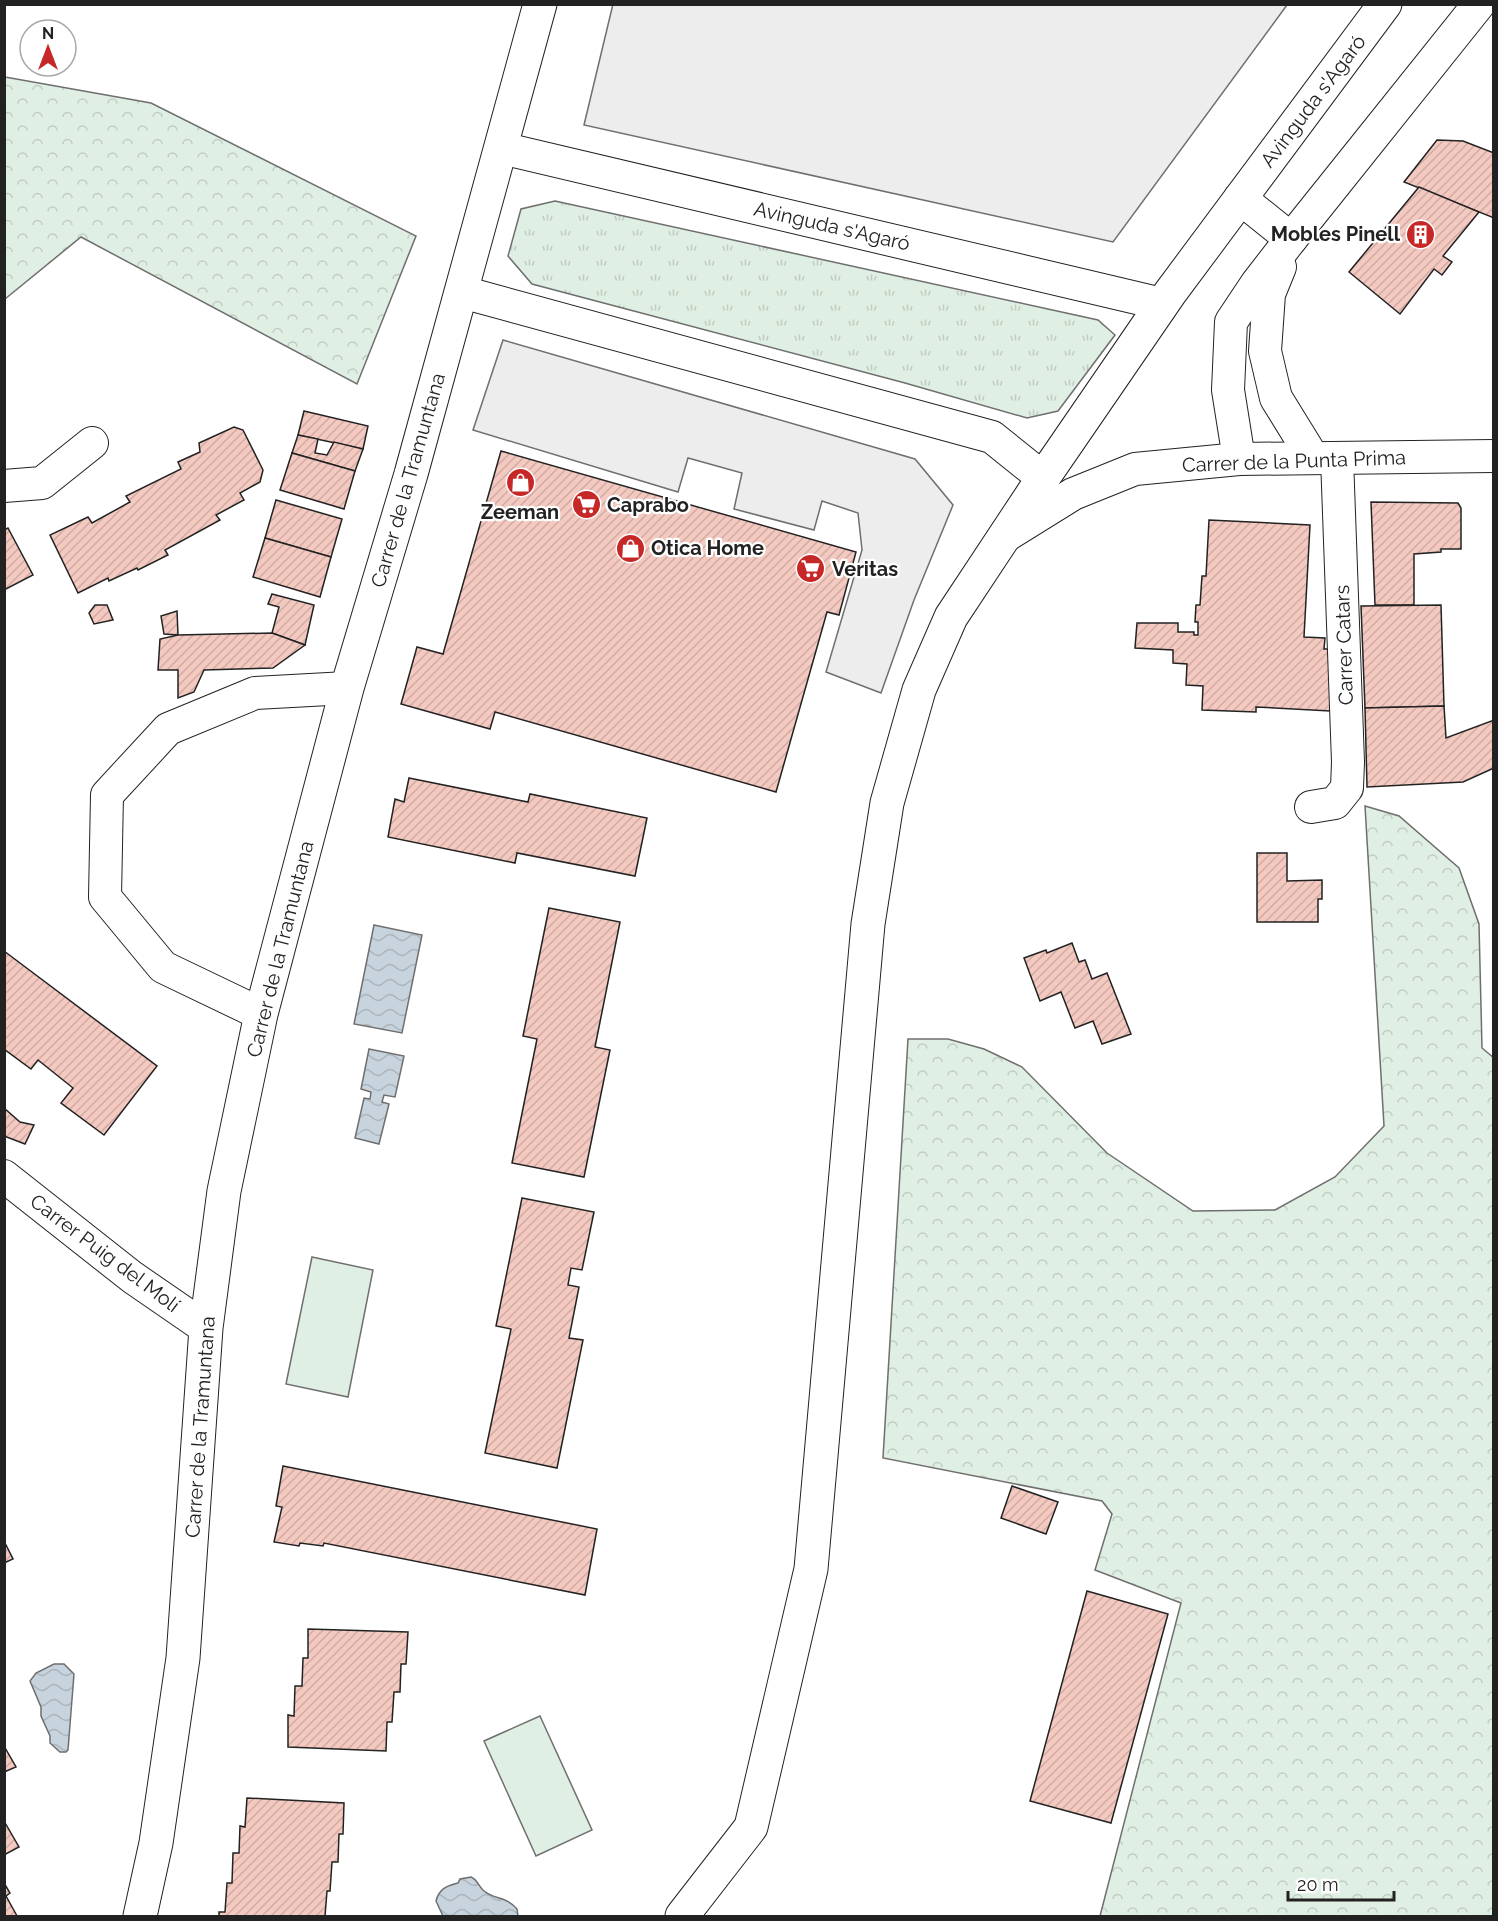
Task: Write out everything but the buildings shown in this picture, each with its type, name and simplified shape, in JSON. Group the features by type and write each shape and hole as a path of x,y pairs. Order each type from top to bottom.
{"main road":[{"name":"Carrer de la Tramuntana","path":"140,1917 156,1843 183,1658 206,1328 224,1191 261,1014 347,688 411,474 540,4"},
{"name":"Avinguda s'Agaró","path":"682,1917 751,1827 812,1569 868,924 887,803 923,680 951,617 1042,478 1162,304 1385,4"}],"street":[{"path":"1239,459 1228,390 1231,322 1291,238 1479,4"},
{"name":"Avinguda s'Agaró","path":"501,148 1162,304"},
{"path":"1240,198 1291,238"},
{"path":"1291,238 1269,294 1265,351 1276,398 1325,458"},
{"path":"462,292 992,438 1042,478"},
{"path":"4,486 42,483 92,443"},
{"name":"Carrer de la Punta Prima","path":"1004,537 1073,494 1135,469 1239,459 1494,456"},
{"name":"Carrer Catars","path":"1311,807 1335,803 1347,788 1348,762 1325,458"},
{"path":"261,1014 163,967 105,897 107,795 168,729 255,693 347,688"},
{"name":"Carrer Puig del Molí","path":"4,1176 132,1277 206,1328"}],"green space":[{"path":"5,77 151,103 416,236 357,384 81,237 5,299"},
{"path":"555,201 1098,320 1115,335 1058,411 1027,418 905,383 532,284 508,256 521,209"},
{"path":"1365,806 1399,816 1459,868 1479,924 1482,1048 1494,1058 1493,1916 1100,1916 1181,1603 1095,1570 1112,1514 1102,1501 883,1458 908,1039 948,1039 984,1049 1022,1067 1107,1153 1193,1211 1275,1210 1335,1177 1384,1126"},
{"path":"312,1257 373,1270 348,1397 286,1384"},
{"path":"540,1716 592,1830 536,1856 484,1741"}],"shaded area":[{"path":"613,4 1287,5 1113,242 584,125"},
{"path":"503,340 915,459 953,505 914,600 881,693 826,672 862,550 858,513 822,501 814,530 734,509 742,473 688,458 678,492 473,430"}],"water":[{"path":"374,925 422,935 402,1033 354,1024"},
{"path":"369,1049 404,1056 395,1097 384,1095 382,1102 389,1104 379,1144 355,1138 364,1098 370,1099 371,1092 361,1089"},
{"path":"54,1664 64,1664 74,1674 66,1752 60,1752 50,1743 50,1736 41,1716 41,1707 30,1681 36,1673"},
{"path":"471,1877 488,1894 513,1905 517,1909 518,1916 443,1916 436,1901 441,1891 458,1883 460,1879"}],"place":[{"name":"Mobles Pinell","path":"1421,234"},
{"name":"Zeeman","path":"520,482"},
{"name":"Caprabo","path":"586,505"},
{"name":"Otica Home","path":"630,548"},
{"name":"Veritas","path":"811,569"}]}
